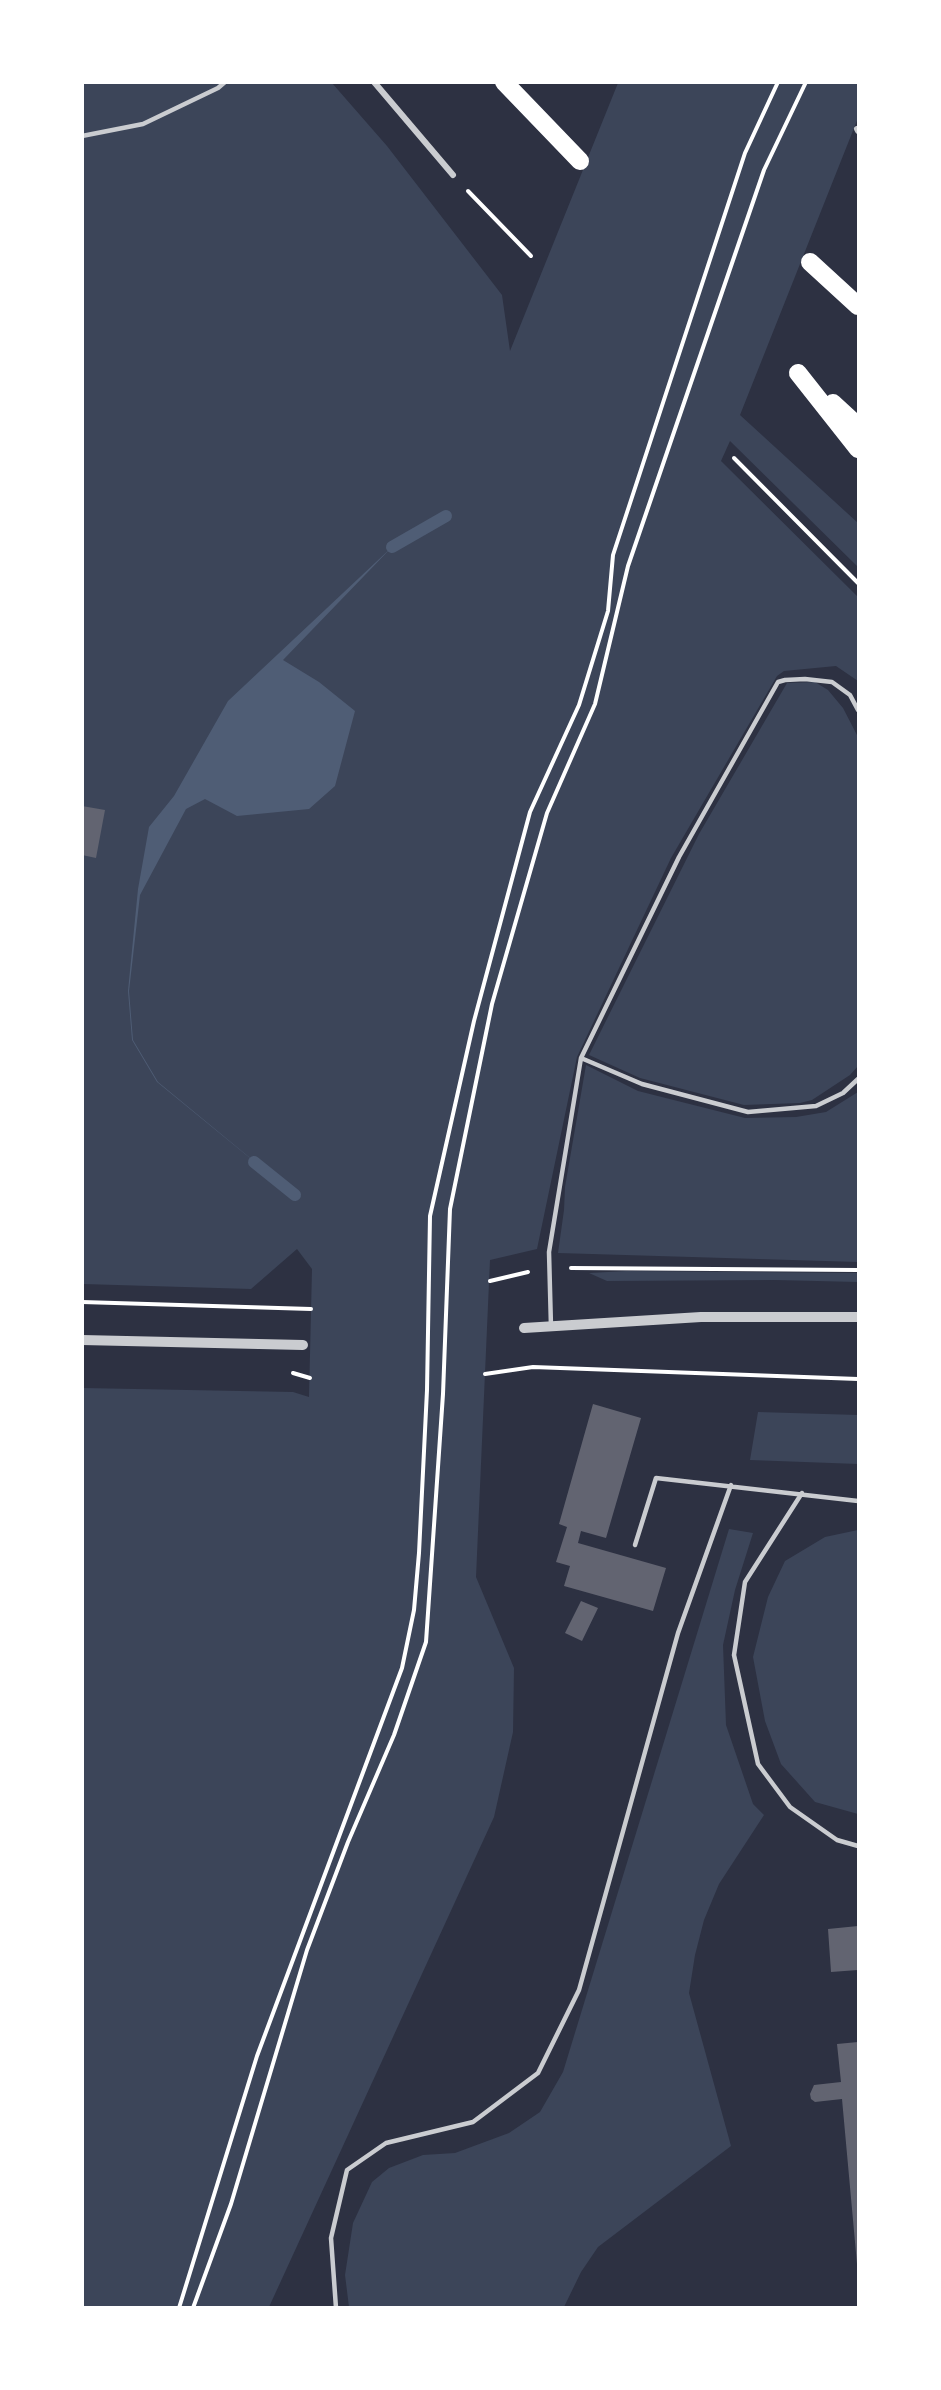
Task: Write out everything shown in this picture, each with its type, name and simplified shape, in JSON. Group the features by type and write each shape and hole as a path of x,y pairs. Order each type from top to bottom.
{"highway":[{"path":"504,82 580,161"},
{"path":"810,262 858,306"},
{"path":"858,426 798,373 858,449"}],"street":[{"path":"374,82 453,176"},
{"path":"524,1328 701,1317 858,1317"},
{"path":"82,1340 303,1345"}],"lane":[{"path":"82,136 143,124 218,88 225,82"},
{"path":"550,1327 548,1268 581,1058 679,857 778,682 805,679 832,682 850,695 858,710"},
{"path":"581,1058 642,1084 748,1112 816,1106 843,1093 858,1079"},
{"path":"635,1545 656,1478 858,1501"},
{"path":"336,2307 331,2238 347,2170 386,2143 472,2122 538,2073 579,1990 678,1633 731,1485"},
{"path":"802,1493 745,1582 734,1655 758,1764 790,1807 837,1840 858,1846"}],"path":[{"path":"179,2307 257,2056 402,1668 414,1610 427,1390 430,1216 474,1021 530,812 579,705 608,611 613,555 745,153 778,82"},
{"path":"193,2307 231,2204 308,1950 348,1842 394,1736 426,1642 443,1394 450,1209 492,1004 547,813 595,704 628,566 764,170 806,82"},
{"path":"453,176 531,256"},
{"path":"734,458 858,583"},
{"path":"490,1281 548,1268 858,1270"},
{"path":"82,1302 311,1309"},
{"path":"485,1374 532,1367 858,1379"},
{"path":"292,1373 310,1378"}],"shaded area":[{"path":"82,83 332,83 387,146 502,295 510,351 618,83 858,83 858,118 740,415 858,523 858,567 730,441 721,461 858,597 858,681 836,666 784,671 777,676 671,858 577,1057 537,1249 490,1260 476,1577 514,1668 513,1732 494,1817 269,2307 83,2307 83,1388 293,1392 309,1397 312,1269 297,1249 251,1289 83,1284"},
{"path":"392,547 283,660 319,682 355,711 335,786 309,809 237,816 205,799 186,809 140,895 129,991 133,1040 158,1082 300,1199 157,1082 132,1040 128,991 138,889 149,827 174,796 228,701"},
{"path":"815,682 828,690 843,708 858,737 858,1066 850,1075 812,1100 800,1103 744,1105 640,1078 589,1055 699,834 787,683"},
{"path":"586,1065 638,1091 745,1118 796,1117 826,1112 858,1092 858,1262 558,1253 565,1187"},
{"path":"627,1271 858,1273 858,1282 607,1281 589,1273"},
{"path":"758,1412 858,1415 858,1464 750,1460"},
{"path":"729,1529 753,1533 735,1590 723,1645 726,1725 753,1804 764,1815 719,1884 704,1920 689,1993 731,2146 598,2247 581,2272 564,2307 349,2307 345,2275 353,2223 372,2182 389,2168 423,2155 455,2153 509,2133 540,2112 563,2072"},
{"path":"858,1530 858,1814 815,1802 781,1764 765,1721 753,1657 768,1597 785,1561 825,1537"}],"building":[{"path":"82,806 105,810 96,858 82,855"},
{"path":"593,1404 641,1418 606,1538 581,1531 578,1543 666,1568 653,1611 564,1586 570,1566 556,1562 567,1527 559,1524"},
{"path":"581,1601 598,1608 582,1641 565,1633"},
{"path":"858,1926 858,1970 831,1972 828,1929"},
{"path":"858,2042 857,2264 842,2099 815,2102 811,2099 810,2094 814,2085 841,2082 837,2044"}],"waterway":[{"path":"392,547 446,516"},
{"path":"254,1162 295,1195"}]}
